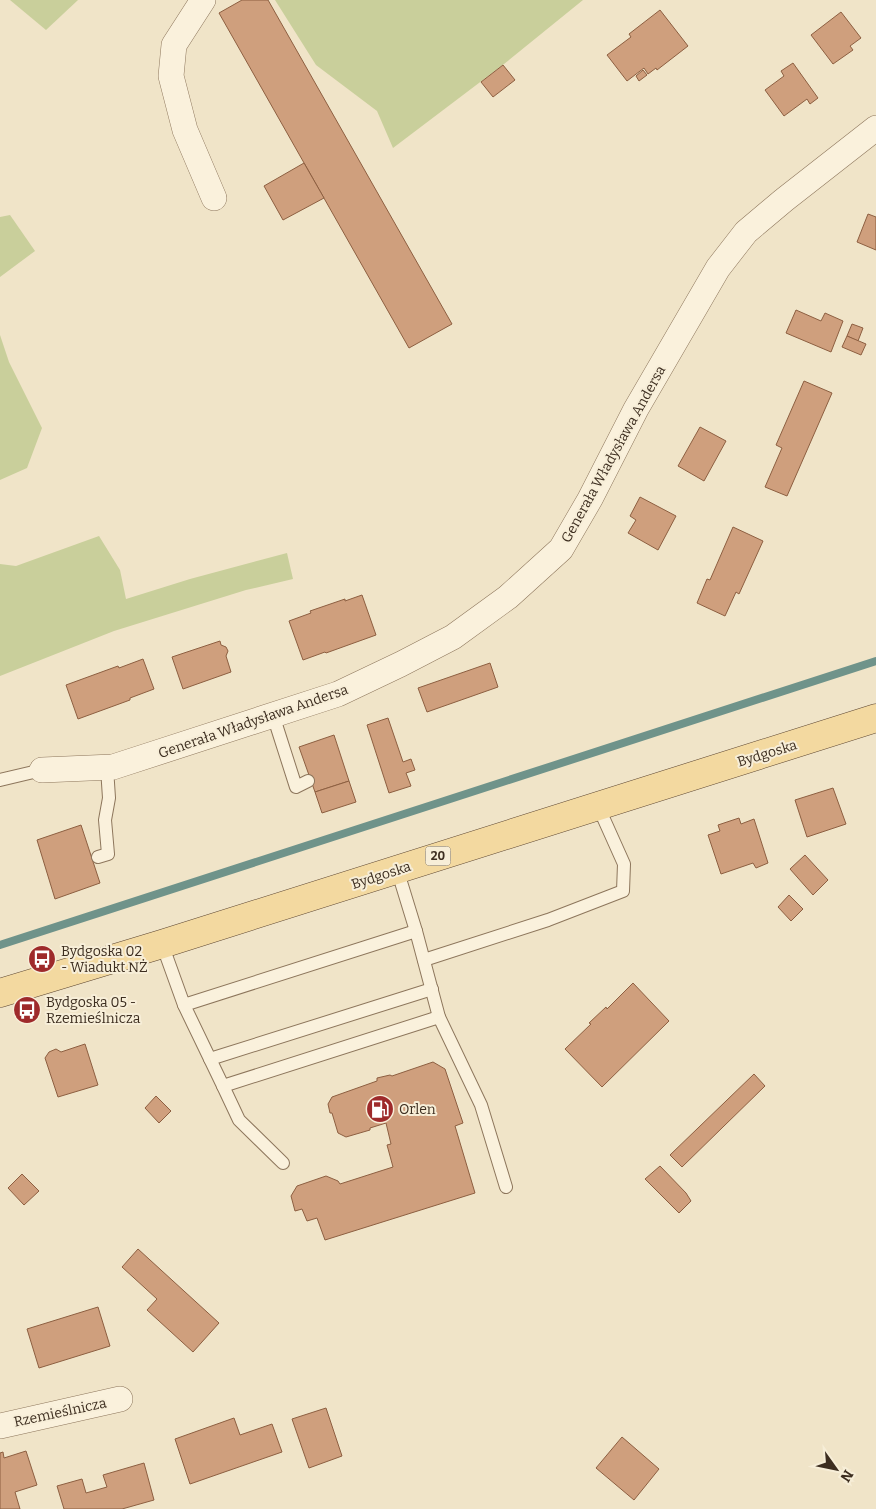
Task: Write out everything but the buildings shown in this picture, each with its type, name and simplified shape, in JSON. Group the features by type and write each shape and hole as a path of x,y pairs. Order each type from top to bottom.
{"main road":[{"name":"Bydgoska","path":"0,994 876,718"}],"street":[{"path":"203,0 174,45 170,76 185,130 214,198"},
{"name":"Generała Władysława Andersa","path":"42,770 113,767 338,694 453,637 508,597 561,549 590,499 636,409 718,268 746,232 876,128"},
{"name":"Rzemieślnicza","path":"0,1426 120,1399"}],"lane":[{"path":"273,715 296,787 308,782"},
{"path":"98,857 108,854 105,820 109,798 107,768"},
{"name":"Generała Władysława Andersa","path":"0,780 42,770"},
{"path":"424,960 548,920 623,892 624,864 598,806"},
{"path":"397,870 416,931 439,1017 481,1105 506,1188"},
{"path":"184,1005 416,931"},
{"path":"162,944 184,1005 239,1120 283,1163"},
{"path":"210,1059 432,989"},
{"path":"223,1086 439,1017"}],"green space":[{"path":"10,0 78,0 46,30"},
{"path":"275,0 583,0 504,64 393,148 377,111 316,65"},
{"path":"10,215 35,251 0,277 0,217"},
{"path":"0,335 9,362 42,428 27,468 0,480"},
{"path":"99,536 120,570 126,599 190,579 287,553 293,579 246,590 114,631 0,676 0,564 16,566"}],"waterway":[{"path":"0,945 876,661"}],"place":[{"name":"Bydgoska 02 - Wiadukt NŻ","path":"42,959"},
{"name":"Bydgoska 05 - Rzemieślnicza","path":"27,1010"},
{"name":"Orlen","path":"380,1109"}]}
